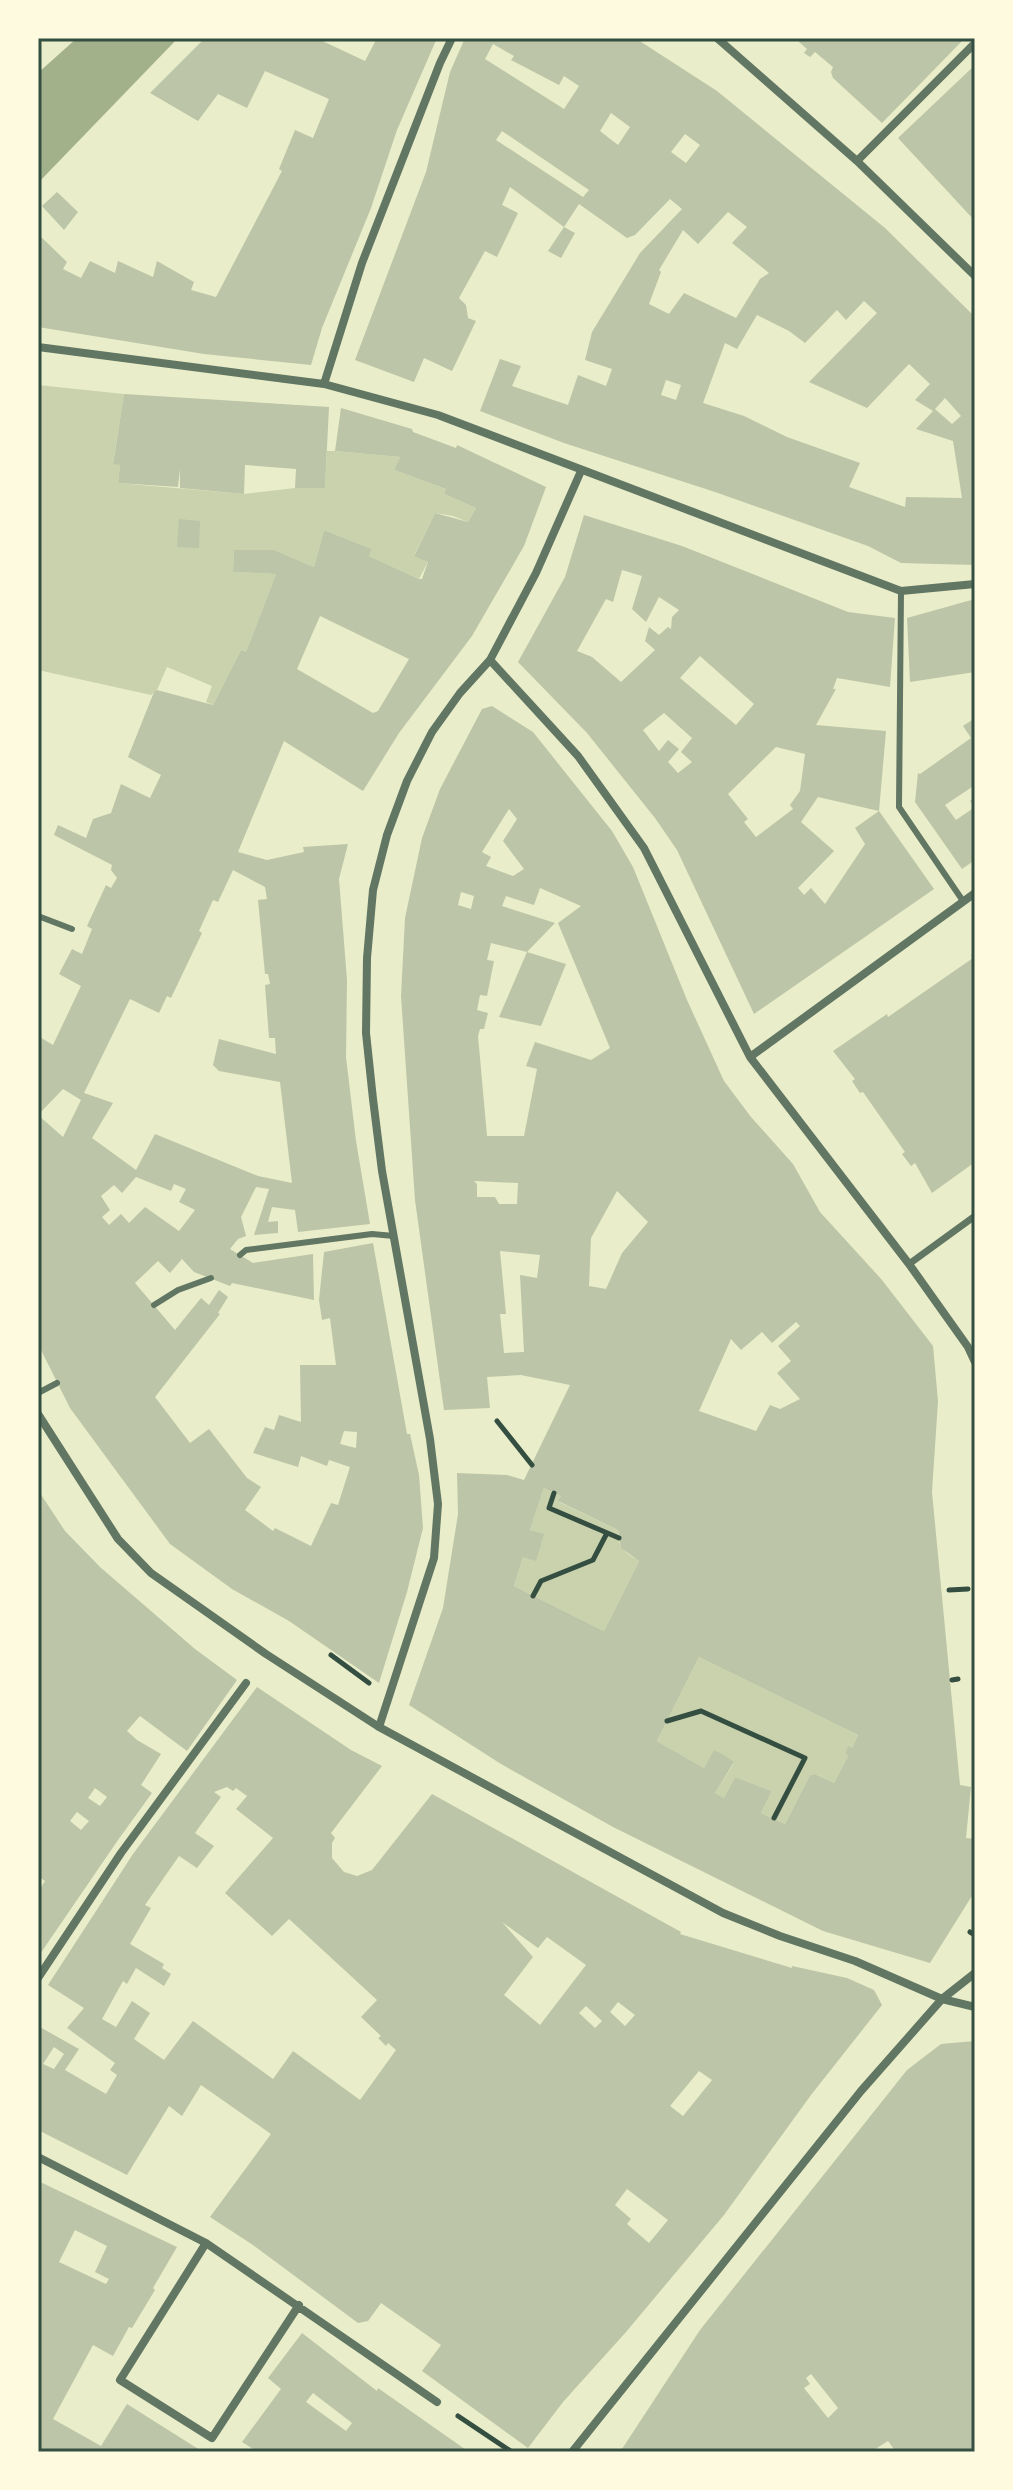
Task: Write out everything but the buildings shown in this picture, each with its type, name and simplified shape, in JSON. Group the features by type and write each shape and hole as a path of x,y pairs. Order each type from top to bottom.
{"street":[{"path":"324,384 362,263 452,38"},
{"path":"717,38 857,161 975,276"},
{"path":"857,161 975,43"},
{"path":"38,347 324,384 438,415 901,591 975,584"},
{"path":"379,1727 425,1587 437,1533 436,1475 396,1236 382,1171 366,1033 367,958 373,890 387,835 407,781 432,732 460,693 490,660 536,573 581,471"},
{"path":"490,660 578,756 644,848 750,1057 909,1264 968,1347 975,1362"},
{"path":"750,1057 975,893"},
{"path":"909,1264 975,1216"},
{"path":"38,1414 118,1539 151,1573 266,1654 379,1727 723,1913 855,1961 942,1999 975,2007"},
{"path":"38,1978 121,1853 246,1683"},
{"path":"572,2452 861,2091 942,1999 975,1973"},
{"path":"38,2157 206,2243 437,2402"},
{"path":"206,2243 120,2380 212,2438 299,2305"}],"lane":[{"path":"901,591 899,807 963,901"},
{"path":"38,916 72,929"},
{"path":"240,1255 246,1250 372,1234 396,1236"},
{"path":"154,1305 178,1290 211,1278"},
{"path":"38,1393 57,1383"}],"path":[{"path":"497,1421 532,1465"},
{"path":"554,1493 549,1508 619,1538"},
{"path":"533,1596 541,1581 593,1560 607,1533"},
{"path":"949,1590 968,1589"},
{"path":"667,1721 701,1711 805,1758 774,1818"},
{"path":"437,2402 512,2452"}],"shaded area":[{"path":"77,38 178,38 38,183 38,73"},
{"path":"38,385 124,394 113,463 120,465 118,483 244,494 325,488 327,451 335,451 400,457 394,470 446,489 444,494 476,508 468,522 435,513 414,555 428,562 419,579 369,556 372,549 324,530 314,567 274,550 234,550 233,572 276,574 246,652 241,650 213,705 206,702 212,686 167,667 157,690 151,695 38,670"},
{"path":"544,1488 561,1496 559,1502 618,1530 623,1549 639,1561 604,1631 514,1586 523,1557 543,1535 530,1530"},
{"path":"699,1657 858,1735 852,1748 848,1747 845,1754 848,1756 834,1783 815,1774 810,1775 785,1824 761,1813 772,1791 735,1777 724,1798 715,1793 734,1763 715,1751 704,1768 657,1741"}]}
